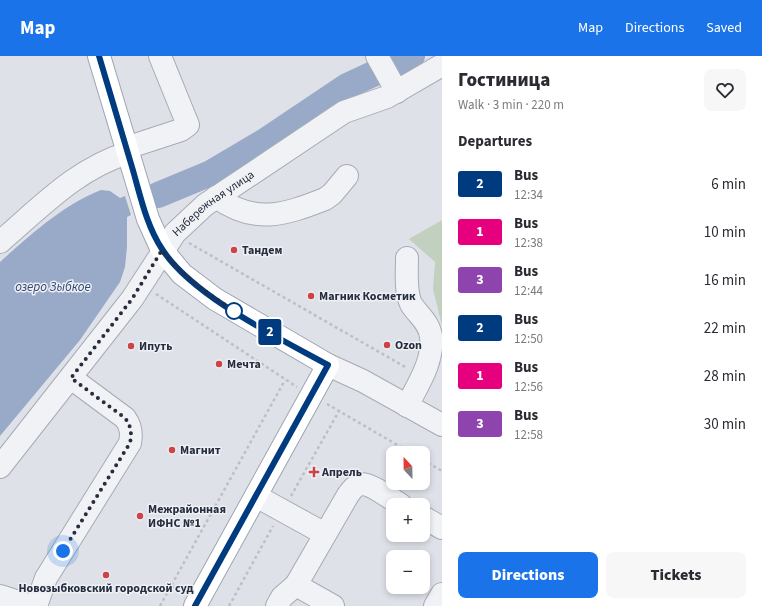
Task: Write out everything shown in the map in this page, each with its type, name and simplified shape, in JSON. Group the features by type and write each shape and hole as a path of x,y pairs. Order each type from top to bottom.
{"main road":[{"path":"99,56 148,220 162,250 182,274 196,286 262,328 328,365 195,606"}],"street":[{"path":"0,242 79,175 127,151 181,130 188,125 160,56"},
{"name":"Набережная улица","path":"0,467 132,299 162,250 188,219 216,197 344,112 383,99 385,71 442,65"},
{"path":"216,197 234,209 254,215 274,215 325,198 332,194 346,176"},
{"path":"407,258 409,297 412,304 426,323 432,338 428,362 407,406"},
{"path":"328,365 363,381 442,425"},
{"path":"36,606 46,578 130,443 130,425 125,418 71,378"},
{"path":"277,606 288,591 296,585 348,495 354,488 360,484 368,486 389,498"},
{"path":"256,496 325,534"},
{"path":"430,522 442,528"},
{"path":"296,585 332,606"},
{"path":"435,606 442,594"},
{"path":"0,596 31,606"}],"path":[{"path":"184,240 422,375"},
{"path":"156,294 285,380 399,446"},
{"path":"160,606 285,380"},
{"path":"430,464 442,471"}],"green space":[{"path":"442,220 442,326 433,289 435,262 409,239"}],"water":[{"name":"озеро Зыбкое","path":"101,190 110,191 120,198 125,196 131,215 127,217 125,267 120,282 80,340 0,436 0,262 35,231 60,212 87,196"}],"waterway":[{"path":"158,195 211,173 265,141 347,86 412,56"}],"bus line":[{"name":"2","path":"99,56 148,220 162,250 170,261 196,286 215,299 262,328 328,365 195,606"}],"place":[{"name":"Тандем","path":"234,250"},
{"name":"Магник Косметик","path":"311,296"},
{"name":"Ozon","path":"387,345"},
{"name":"Ипуть","path":"131,346"},
{"name":"Мечта","path":"219,364"},
{"name":"Магнит","path":"172,450"},
{"name":"Апрель","path":"314,472"},
{"name":"Межрайонная ИФНС №1","path":"140,516"},
{"name":"Новозыбковский городской суд","path":"106,575"}],"route":[{"path":"63,551 130,443 131,434 130,425 125,418 71,378 140,288 162,250 182,274 196,286 238,313 234,311"}]}
